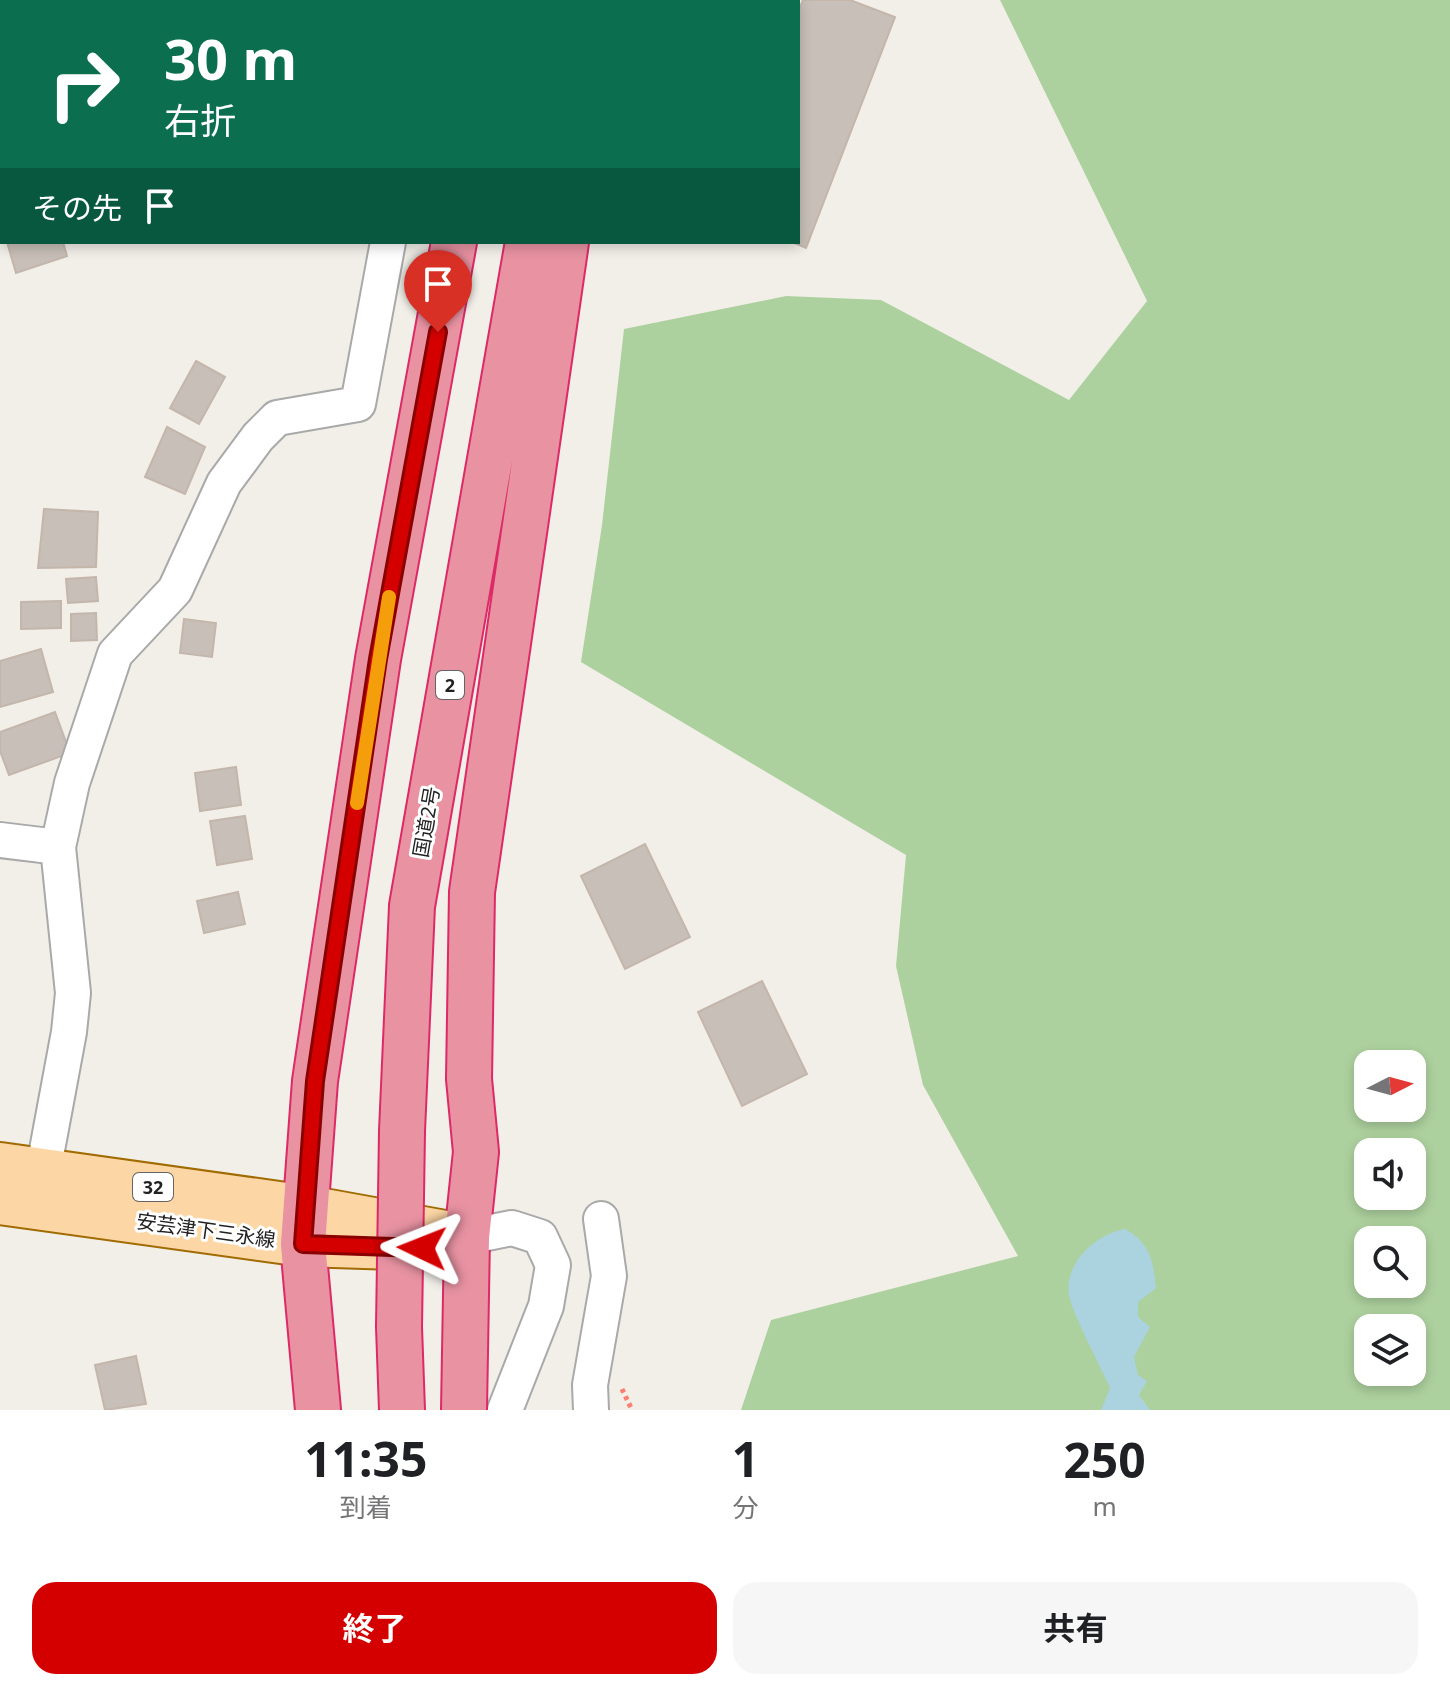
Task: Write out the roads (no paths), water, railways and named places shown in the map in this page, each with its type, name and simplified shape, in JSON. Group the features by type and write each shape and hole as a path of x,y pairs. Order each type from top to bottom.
{"highway":[{"path":"318,1410 305,1226 315,1081 378,659 454,244"},
{"name":"国道2号","path":"402,1410 399,1327 402,1131 412,906 528,244"},
{"path":"464,1410 467,1237 476,1152 469,1079 472,892 566,244"}],"main road":[{"name":"安芸津下三永線","path":"0,1165 27,1193 305,1226 467,1237"}],"street":[{"path":"27,1193 73,993 58,847 72,783 115,654 175,590 224,483 277,418 358,404 388,244"},
{"path":"0,840 58,847"},
{"path":"591,1410 590,1385 609,1276 601,1219"},
{"path":"467,1237 512,1228 540,1237 553,1265 546,1306 505,1410"}],"water":[{"path":"1125,1229 1145,1246 1155,1278 1156,1288 1138,1302 1138,1317 1150,1327 1134,1357 1138,1375 1147,1381 1139,1395 1150,1410 1101,1410 1110,1388 1069,1295 1072,1272 1084,1252 1103,1237"}]}
